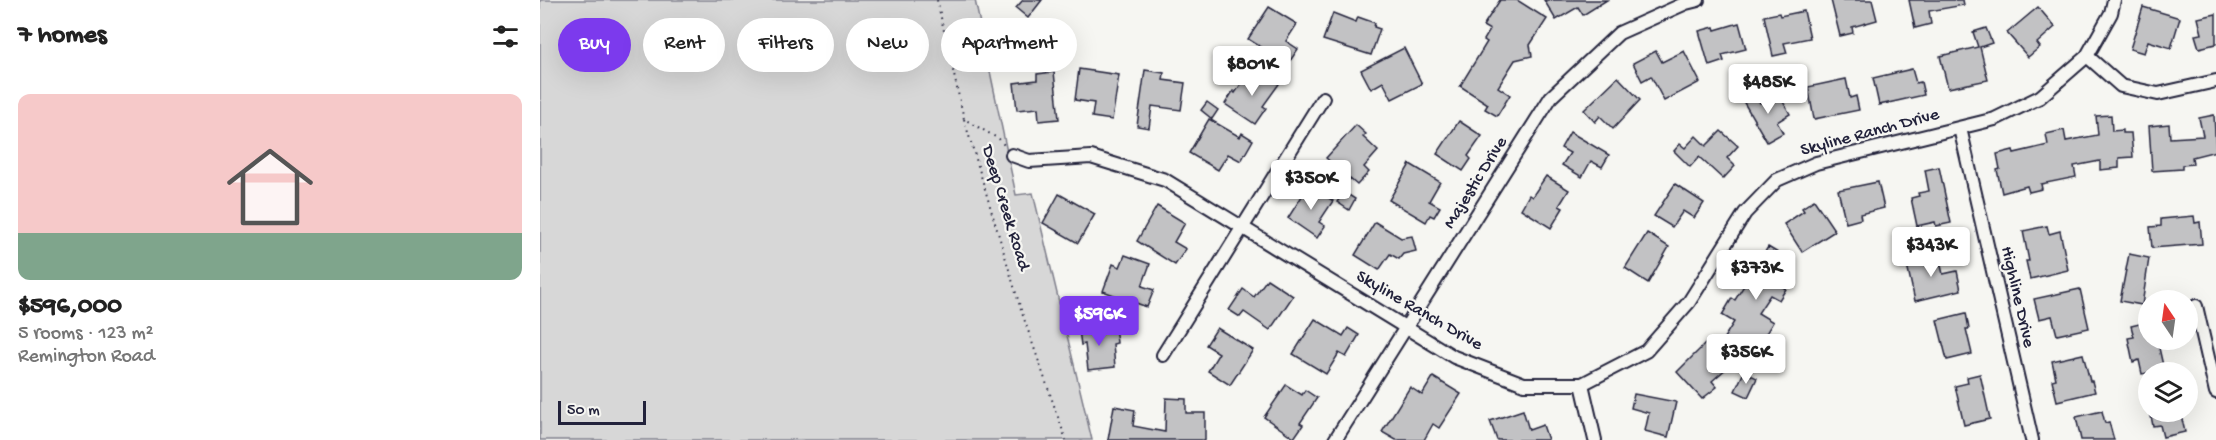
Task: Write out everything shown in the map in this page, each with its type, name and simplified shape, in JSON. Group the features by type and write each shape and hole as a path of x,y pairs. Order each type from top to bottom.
{"street":[{"name":"Majestic Drive","path":"1335,440 1551,97 1619,33 1686,3 1698,0"},
{"name":"Skyline Ranch Drive","path":"1012,155 1029,161 1091,157 1165,180 1454,357 1524,384 1582,384 1646,351 1689,303 1745,213 1777,180 1816,163 1995,119 2040,97 2087,56 2111,14 2114,0"},
{"path":"2087,56 2121,86 2158,94 2216,81"},
{"path":"1163,355 1323,98"},
{"name":"Highline Drive","path":"1960,128 2032,440"},
{"path":"2198,315 2216,392"},
{"path":"1582,384 1595,440"}],"path":[{"name":"Deep Creek Road","path":"937,0 964,119 1022,313 1066,440"},
{"name":"Deep Creek Road","path":"964,119 999,139 1012,155"}],"shaded area":[{"path":"540,0 975,0 979,18 941,18 941,72 990,72 1016,195 1033,193 1092,440 540,440"}],"building":[{"path":"1023,0 1042,0 1028,18 1016,8"},
{"path":"1500,0 1517,0 1547,19 1530,45 1532,56 1515,60 1498,87 1510,95 1497,116 1485,109 1488,104 1460,86 1487,42 1484,40 1490,30 1483,26"},
{"path":"1544,0 1607,0 1583,15 1578,7 1556,20"},
{"path":"1831,0 1872,0 1877,20 1852,27 1853,33 1840,36"},
{"path":"1909,0 1963,0 1964,5 1929,11 1931,24 1915,28"},
{"path":"1269,7 1297,24 1286,41 1298,49 1288,64 1248,39"},
{"path":"2038,7 2055,27 2037,43 2040,47 2028,57 2007,33"},
{"path":"2143,7 2180,18 2171,48 2148,41 2144,53 2130,49"},
{"path":"1804,11 1810,38 1784,43 1787,53 1773,56 1764,16 1779,13 1780,16"},
{"path":"1333,13 1356,22 1358,17 1375,23 1374,27 1380,29 1371,55 1323,40"},
{"path":"2216,14 2216,44 2199,48 2195,35 2202,34 2198,18"},
{"path":"1739,23 1746,49 1722,55 1724,61 1709,66 1699,31 1714,27 1715,30"},
{"path":"1986,28 1992,43 1980,47 1988,80 1948,88 1940,56 1978,47 1973,32"},
{"path":"1404,48 1422,84 1392,99 1383,82 1371,89 1361,70"},
{"path":"1656,51 1662,62 1684,51 1700,82 1664,101 1651,76 1642,81 1633,63"},
{"path":"1079,69 1119,75 1112,120 1092,117 1094,103 1075,100"},
{"path":"1912,69 1916,83 1921,82 1924,95 1879,105 1873,78"},
{"path":"1145,70 1164,73 1163,80 1185,83 1181,110 1152,106 1149,128 1137,126"},
{"path":"1250,71 1263,80 1267,76 1279,84 1263,106 1266,108 1255,124 1225,104"},
{"path":"1054,72 1059,119 1039,121 1038,108 1017,110 1014,83 1037,80 1037,74"},
{"path":"1618,77 1640,100 1613,129 1600,116 1595,122 1584,110"},
{"path":"1846,79 1850,98 1856,96 1859,110 1814,119 1808,87"},
{"path":"1778,93 1790,114 1777,122 1783,133 1767,142 1743,101 1755,94 1760,103"},
{"path":"1207,102 1218,110 1212,119 1201,110"},
{"path":"2111,115 2112,131 2123,130 2123,133 2131,133 2133,157 2119,158 2119,168 2100,170 2100,161 2074,166 2076,177 2041,184 2042,189 2029,192 2027,186 2002,193 1997,170 2000,169 1997,154 2013,150 2014,153 2048,145 2046,134 2064,130 2066,141 2098,135 2096,116"},
{"path":"2214,115 2216,151 2192,157 2193,164 2182,165 2182,169 2152,171 2149,126 2169,124 2170,138 2203,136 2199,118"},
{"path":"1209,119 1240,137 1242,133 1253,140 1241,161 1228,154 1218,170 1189,153"},
{"path":"1459,121 1482,136 1468,156 1471,159 1463,171 1437,154"},
{"path":"1356,125 1366,134 1363,137 1378,151 1364,167 1369,172 1357,185 1326,158"},
{"path":"1721,131 1738,146 1727,158 1735,166 1723,179 1699,157 1690,167 1674,151 1680,144 1685,148 1696,136 1706,146"},
{"path":"1570,132 1609,155 1602,167 1591,161 1582,177 1562,165 1570,153 1561,148"},
{"path":"1410,164 1440,182 1429,201 1440,207 1434,217 1430,215 1426,222 1389,200"},
{"path":"1939,167 1951,223 1936,226 1935,222 1917,226 1911,198 1919,196 1918,193 1929,191 1925,170"},
{"path":"1546,176 1569,190 1559,206 1563,208 1551,228 1521,209 1529,195 1532,197"},
{"path":"1878,182 1884,208 1860,214 1861,219 1846,223 1838,190"},
{"path":"1675,184 1704,203 1694,218 1683,211 1672,227 1654,216"},
{"path":"1309,185 1333,201 1319,222 1325,226 1317,238 1288,218"},
{"path":"1344,192 1355,199 1349,210 1337,202"},
{"path":"1059,194 1095,214 1078,243 1043,223"},
{"path":"1814,200 1835,231 1802,252 1784,224 1804,211 1802,208"},
{"path":"1157,206 1185,223 1174,242 1186,249 1175,265 1137,241"},
{"path":"2194,216 2195,223 2200,222 2202,244 2152,248 2150,227 2161,226 2161,219"},
{"path":"1375,222 1401,238 1412,236 1416,251 1403,254 1399,259 1390,254 1379,270 1355,255"},
{"path":"2047,226 2049,234 2060,231 2068,270 2030,279 2023,231"},
{"path":"1647,233 1669,247 1648,283 1625,268"},
{"path":"1768,247 1795,263 1781,286 1786,289 1779,300 1770,295 1758,313 1773,322 1767,332 1743,353 1722,341 1734,322 1722,315 1732,298 1735,300"},
{"path":"1938,253 1943,274 1957,271 1961,290 1915,301 1906,260"},
{"path":"2129,254 2149,258 2144,290 2138,290 2138,304 2120,301"},
{"path":"1125,255 1150,264 1142,286 1154,290 1147,307 1103,291 1113,264 1120,267"},
{"path":"1267,279 1293,296 1270,330 1244,312 1240,317 1229,310 1243,289 1254,297"},
{"path":"2080,289 2089,328 2057,335 2052,316 2039,319 2034,299"},
{"path":"1966,313 1969,329 1966,329 1972,354 1947,360 1937,320"},
{"path":"1315,319 1343,336 1348,328 1359,335 1346,357 1339,353 1326,374 1293,354"},
{"path":"2138,324 2138,350 2159,350 2162,362 2139,362 2139,360 2133,362 2128,338 2134,337 2131,326"},
{"path":"1115,326 1117,343 1113,344 1115,367 1088,370 1085,344 1081,345 1079,330"},
{"path":"1217,328 1253,350 1230,385 1208,371 1219,353 1206,345"},
{"path":"1706,343 1728,367 1712,381 1717,387 1702,399 1677,372"},
{"path":"2083,354 2095,392 2057,401 2052,380 2056,379 2052,361"},
{"path":"1744,372 1757,378 1748,397 1735,391"},
{"path":"1980,374 1990,419 1964,425 1955,386 1968,383 1967,377"},
{"path":"1433,377 1461,394 1439,428 1433,424 1424,440 1396,440 1382,432 1410,387 1422,395"},
{"path":"1286,385 1302,395 1305,390 1317,398 1300,423 1303,425 1294,438 1264,417"},
{"path":"1634,394 1676,402 1668,437 1645,431 1649,413 1631,408"},
{"path":"1166,398 1186,399 1186,413 1205,413 1205,440 1108,440 1114,406 1135,410 1133,426 1165,432"},
{"path":"1523,410 1529,430 1543,425 1548,440 1497,440 1490,421"},
{"path":"2102,411 2105,423 2109,422 2114,440 2081,440 2076,417"},
{"path":"2152,422 2183,422 2185,432 2163,437 2160,425 2153,426"}]}
